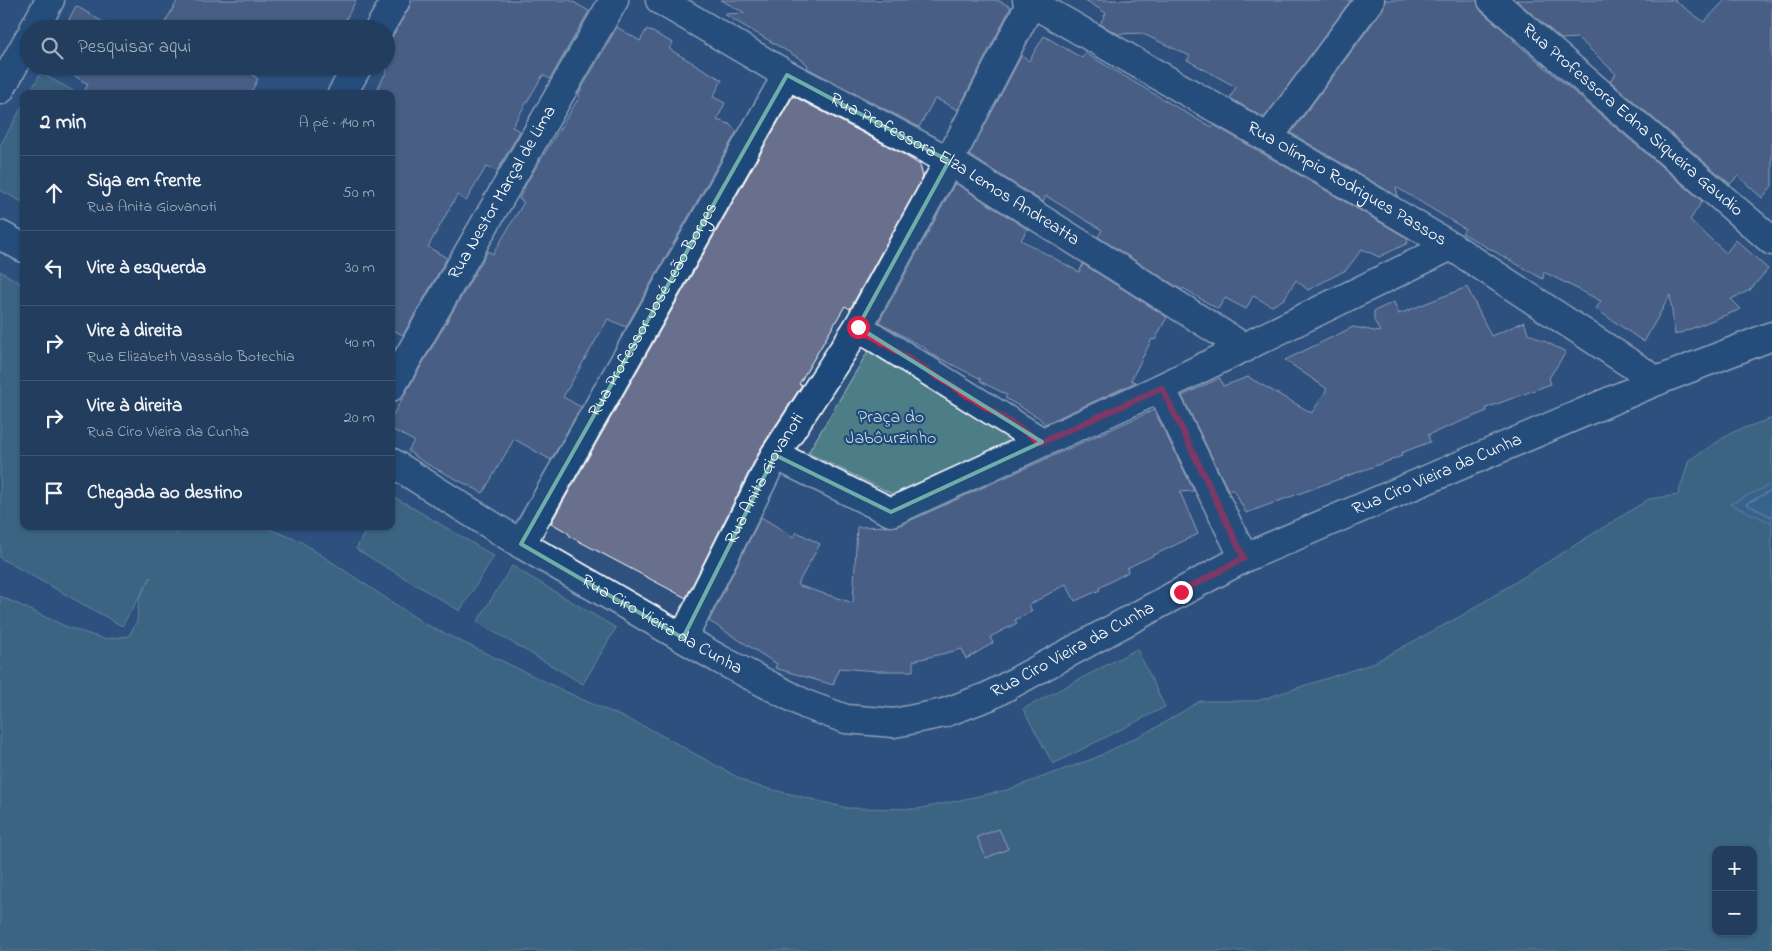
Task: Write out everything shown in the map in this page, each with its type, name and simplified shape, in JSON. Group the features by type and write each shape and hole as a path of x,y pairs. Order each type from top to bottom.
{"street":[{"path":"39,20 50,0"},
{"path":"384,20 396,0"},
{"name":"Rua Nestor Marçal de Lima","path":"395,380 614,0"},
{"name":"Rua Professora Elza Lemos Andreatta","path":"660,0 787,75 948,161 1245,348"},
{"path":"1268,138 1370,0"},
{"name":"Rua Professora Edna Siqueira Gaudio","path":"1492,0 1772,241"},
{"name":"Rua Olímpio Rodrigues Passos","path":"1029,1 1268,138 1451,246 1657,382"},
{"name":"Rua Anita Giovanoti","path":"683,638 775,455 858,327 948,161 1029,1"},
{"path":"0,90 20,54"},
{"path":"344,90 353,75"},
{"name":"Rua Professor José Leão Borges","path":"521,544 787,75"},
{"path":"0,235 20,246"},
{"path":"775,455 891,512 1162,388 1451,246"},
{"path":"858,327 1042,442"},
{"name":"Rua Ciro Vieira da Cunha","path":"395,465 521,544 683,638 807,705 846,720 894,723 944,713 989,696 1244,558 1657,382 1772,336"},
{"path":"1162,388 1244,558"}],"highlighted area":[{"path":"787,75 949,161 858,327 1042,442 891,512 775,455 683,638 521,544"}],"green space":[{"path":"40,75 45,75 72,90 31,90"},
{"path":"20,110 20,201 0,190 0,146"},
{"path":"0,271 20,283 20,530 179,530 176,535 179,530 271,530 300,541 425,624 581,699 648,728 750,784 847,808 918,809 1007,790 1095,758 1157,727 1200,701 1257,701 1371,664 1461,616 1649,499 1678,495 1689,460 1733,432 1772,418 1772,484 1730,504 1772,523 1772,951 0,951 0,596 67,627 104,639 129,636 137,621 139,598 151,577 122,626 0,558"},
{"name":"Praça do Jabôurzinho","path":"871,346 1016,439 893,494 808,453"},
{"path":"395,497 494,556 460,611 356,549 366,530 395,530"},
{"path":"512,566 616,628 583,684 477,622"},
{"path":"1137,649 1165,707 1053,764 1023,709"}],"water":[{"path":"1772,484 1772,523 1730,504"}],"building":[{"path":"178,0 356,0 346,20 166,20"},
{"path":"412,0 570,0 589,11 550,79 543,75 512,127 520,131 497,171 486,167 466,201 457,195 428,247 447,258 403,335 395,331 395,90 376,90 385,75 395,75 395,32"},
{"path":"721,0 997,0 1011,7 958,110 935,98 919,127 807,68 808,65 802,60 724,14 745,13"},
{"path":"1085,0 1351,0 1264,118 1230,98 1236,87 1187,60 1190,56 1141,33 1118,34 1100,24 1106,13"},
{"path":"1385,0 1477,0 1481,11 1515,40 1513,40 1702,201 1690,220 1726,253 1736,240 1768,269 1750,290 1731,299 1741,309 1675,335 1670,295 1644,342 1596,309 1601,301 1544,272 1543,279 1462,233 1465,229 1396,187 1398,197 1291,133 1383,9"},
{"path":"1516,0 1674,0 1704,22 1725,0 1772,0 1772,186 1762,198 1738,176 1730,184 1610,81 1616,74 1578,38 1561,39"},
{"path":"76,6 100,20 69,20"},
{"path":"617,27 640,41 647,29 673,43 669,49 722,80 713,97 725,103 717,120 729,124 737,131 626,327 608,319 563,397 581,407 551,460 514,439 483,493 425,463 408,451 414,441 395,431 395,411 488,251 493,254 524,202 519,199 527,182 580,96 578,95"},
{"path":"1044,36 1082,58 1085,53 1200,121 1213,127 1214,125 1407,238 1408,243 1379,257 1362,249 1346,270 1308,290 1296,280 1284,299 1272,306 1253,296 1246,309 1225,298 1218,309 1183,288 1182,290 1098,237 1102,230 1046,196 1043,202 969,155 1022,55 1029,61"},
{"path":"73,75 253,75 258,79 252,90 85,90 88,84"},
{"path":"793,96 903,154 920,165 923,177 850,309 845,306 799,384 802,385 761,448 686,598 571,537 567,532 551,523"},
{"path":"955,183 1027,229 1021,240 1079,272 1083,264 1167,317 1155,340 1152,339 1131,380 1136,382 1045,424 1038,417 1005,398 1007,395 980,381 981,379 929,353 926,349 879,322"},
{"path":"1467,287 1491,336 1524,322 1528,333 1566,352 1549,378 1551,384 1486,408 1487,411 1428,435 1430,442 1401,453 1402,456 1246,513 1234,490 1228,490 1182,396 1220,378 1223,386 1248,377 1312,413 1327,389 1285,360 1353,327 1380,332 1374,320 1374,311 1394,302 1399,314"},
{"path":"1154,410 1194,491 1180,492 1198,534 1127,568 1128,572 1099,588 1100,590 1075,601 1066,584 1029,605 1032,611 1015,620 1017,623 990,637 993,643 966,659 962,649 913,661 913,671 839,668 833,685 775,668 777,664 709,621 761,517 794,537 797,532 820,544 797,585 853,603 857,527 898,526"},
{"path":"999,829 1008,849 986,858 977,837"}],"route":[{"path":"858,327 1042,442 1162,388 1244,558 1181,592"}]}
